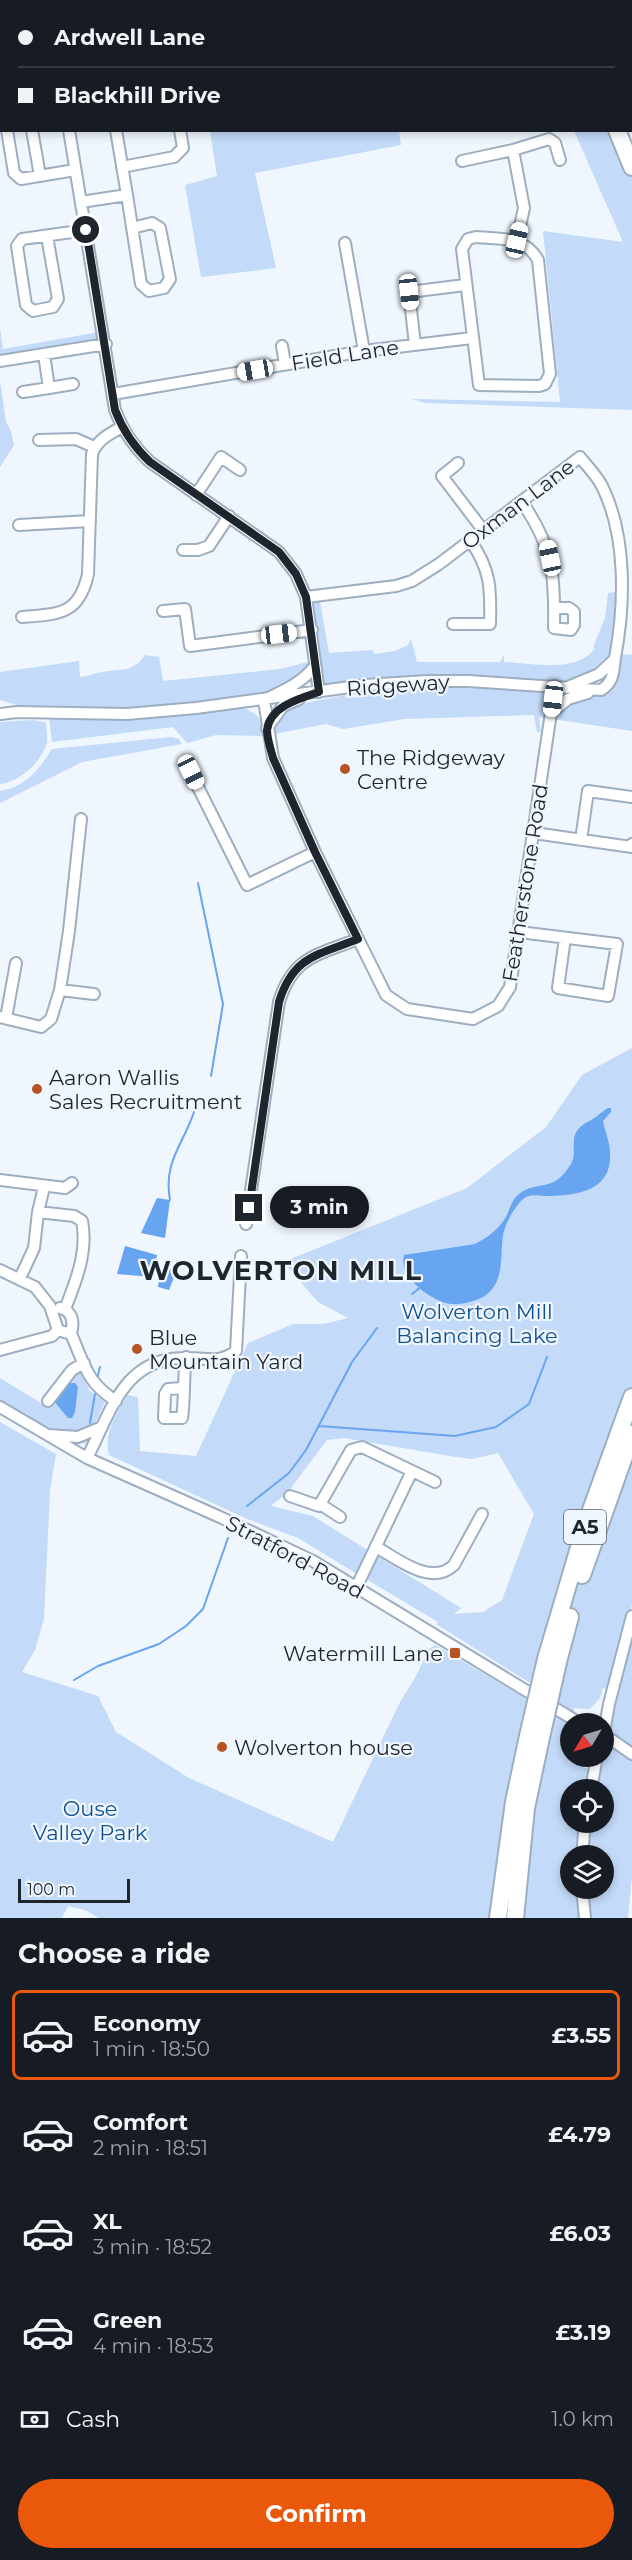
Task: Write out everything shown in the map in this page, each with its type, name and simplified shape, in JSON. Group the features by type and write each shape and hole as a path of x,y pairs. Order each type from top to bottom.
{"highway":[{"path":"618,132 632,167"},
{"name":"A5","path":"498,1918 514,1802 534,1739 586,1524 632,1397"},
{"name":"A5","path":"552,1660 632,1434"},
{"name":"A5","path":"515,1918 534,1739"}],"street":[{"path":"7,132 15,173 21,179 75,170"},
{"path":"32,132 40,176"},
{"path":"69,132 113,394 122,427 134,446 150,462 279,552 296,574 306,597 319,692 289,702 276,714 267,728"},
{"path":"116,132 141,284 149,291 164,288 170,279 160,228 152,223 132,228"},
{"path":"122,167 174,157 183,148 180,132"},
{"path":"462,161 513,150 549,139 555,143 560,160"},
{"path":"513,150 524,208 517,240"},
{"path":"81,202 127,195"},
{"path":"47,236 58,299 53,307 33,311 26,305 16,246 22,239 86,230"},
{"path":"476,237 517,240 533,252 538,260 550,374 548,380 539,386 479,385 465,285 462,249 468,239 476,237"},
{"path":"345,243 364,351"},
{"path":"415,345 409,292 465,285"},
{"name":"Field Lane","path":"113,394 364,351 472,338"},
{"path":"0,361 106,344"},
{"path":"282,346 285,364"},
{"path":"44,354 48,388"},
{"path":"23,392 73,384"},
{"path":"22,617 61,614 75,604 84,591 88,574 92,454 94,447 104,437 122,427"},
{"path":"39,440 76,439 94,447"},
{"path":"196,495 217,455 240,470"},
{"name":"Oxman Lane","path":"306,597 396,586 412,581 580,457 602,485 612,515 623,591 621,629 615,659"},
{"path":"458,463 442,476 483,530"},
{"path":"522,502 539,526 548,545 553,570 555,608"},
{"path":"183,550 198,550 209,546 229,516"},
{"path":"19,525 90,520"},
{"path":"453,624 490,624 489,578 483,559 470,540"},
{"path":"163,611 185,609 187,649 312,630"},
{"path":"567,687 598,674 615,659"},
{"path":"552,712 568,699 608,685 611,681 615,659"},
{"path":"264,700 300,681 315,666"},
{"name":"Ridgeway","path":"0,714 16,712 127,714 264,700 365,685 468,681 597,690"},
{"name":"Featherstone Road","path":"264,700 273,758 315,852 386,995 407,1009 473,1019 498,1006 510,987 555,686"},
{"name":"Ridgeway","path":"0,707 16,712"},
{"path":"187,765 247,885 315,852"},
{"path":"581,840 588,791 632,797"},
{"path":"16,963 5,997 3,1018 40,1027 46,1025 51,1020 60,990 81,819"},
{"path":"534,833 632,847 632,844"},
{"path":"519,932 617,944 608,996 558,988 565,938"},
{"path":"246,1224 283,988 293,970 304,961 358,939"},
{"path":"60,990 94,994"},
{"path":"0,1180 66,1188 72,1183"},
{"path":"20,1278 34,1248 44,1186"},
{"path":"38,1212 74,1216 82,1221 84,1235 80,1269 65,1310"},
{"path":"87,1458 116,1401 131,1380 151,1362 163,1358 186,1357 224,1360 236,1351 241,1256"},
{"path":"0,1270 35,1287 50,1306 58,1330"},
{"path":"50,1306 65,1310 71,1315 73,1325 71,1334 93,1382 99,1390 116,1401"},
{"path":"58,1330 71,1334"},
{"path":"0,1350 52,1336 58,1330"},
{"path":"182,1388 186,1357"},
{"path":"48,1401 72,1370 84,1363"},
{"name":"Stratford Road","path":"0,1407 87,1458 290,1549 563,1713"},
{"path":"45,1434 78,1437 102,1427"},
{"path":"320,1504 351,1450 362,1448 435,1482"},
{"path":"356,1588 412,1472"},
{"path":"291,1496 319,1506 320,1504 340,1517"},
{"path":"376,1547 419,1571 435,1574 447,1571 454,1565 482,1514"},
{"path":"607,1713 632,1616"},
{"path":"614,1747 632,1754"},
{"path":"583,1899 585,1918"}],"green space":[{"path":"210,132 399,132 401,145 255,173 276,268 201,277 185,185 217,176"},
{"path":"574,132 617,132 632,167 632,410 425,403 412,399 560,402 543,231 623,242"},
{"path":"0,329 3,349 99,332 101,339 0,355"},
{"path":"0,381 6,422 14,445 0,467"},
{"path":"623,591 617,654 632,655 632,731 539,717 541,732 537,732 534,715 404,719 343,729 326,724 274,734 275,726 290,706 345,695 346,698 361,697 361,688 319,692 306,597 319,596 329,653 372,650 375,654 395,651 408,645 411,639 417,662 500,662 504,655 504,662 553,665 577,661 587,656 595,648 593,647 605,618 608,593","holes":["604,671 613,675 601,690 552,711 555,686"]},
{"path":"145,655 159,657 163,681 280,669 312,661 295,680 271,692 150,708 20,706 0,700 0,672 79,661 80,677 131,668"},
{"path":"244,708 254,713 259,719 265,736 216,735 187,743 173,727 52,742 49,718 141,717"},
{"path":"32,720 46,722 47,740 43,753 28,771 0,784 0,722"},
{"path":"172,737 179,739 182,744 82,762 0,803 0,791 17,786 31,776 52,749"},
{"name":"Wolverton Mill Balancing Lake","path":"632,1048 632,1605 606,1689 603,1688 600,1698 590,1709 574,1708 574,1713 560,1713 560,1767 584,1767 594,1770 595,1767 614,1767 614,1713 610,1713 632,1616 632,1876 628,1918 521,1918 533,1685 436,1624 438,1622 366,1579 377,1556 461,1608 454,1614 483,1612 502,1600 534,1514 498,1453 472,1459 344,1438 327,1440 288,1492 271,1506 313,1516 369,1551 357,1574 298,1538 247,1519 109,1455 108,1447 109,1432 127,1395 138,1397 140,1451 196,1456 248,1343 293,1324 323,1324 348,1318 318,1302 283,1262 467,1188 546,1127 582,1075"},
{"path":"80,1372 90,1391 105,1402 85,1444 42,1426 0,1401 0,1378 49,1408 73,1374"},
{"name":"Ouse Valley Park","path":"0,1422 56,1454 50,1491 44,1619 35,1650 22,1672 98,1696 116,1732 189,1778 333,1842 400,1702 429,1649 435,1645 529,1700 497,1858 489,1918 99,1918 85,1910 68,1906 62,1918 0,1918"}],"water":[{"path":"611,1108 611,1112 603,1121 610,1153 606,1175 600,1183 582,1192 549,1196 533,1195 523,1199 506,1226 499,1275 486,1295 469,1302 451,1304 435,1299 411,1280 406,1272 404,1255 475,1244 488,1236 506,1217 519,1194 557,1180 563,1175 573,1161 577,1131"},
{"path":"157,1198 170,1200 165,1238 141,1233"},
{"path":"125,1246 157,1255 152,1277 117,1274"},
{"path":"160,1268 177,1270 169,1290 158,1287"},
{"path":"67,1383 75,1383 78,1387 75,1412 72,1418 68,1418 53,1400"}],"waterway":[{"path":"198,883 223,1004 211,1076"},
{"path":"170,1200 169,1175 175,1154 194,1112"},
{"path":"412,1294 422,1286"},
{"path":"247,1506 289,1473 306,1450 352,1362 377,1328"},
{"path":"319,1426 455,1436 496,1427 529,1404 547,1357"},
{"path":"97,1379 100,1367"},
{"path":"90,1423 95,1394"},
{"path":"74,1680 98,1666 159,1644 186,1626 203,1609 228,1538"}],"place":[{"name":"The Ridgeway Centre","path":"345,769"},
{"name":"Aaron Wallis Sales Recruitment","path":"37,1089"},
{"name":"Blue Mountain Yard","path":"137,1349"},
{"name":"Watermill Lane","path":"455,1653"},
{"name":"Wolverton house","path":"222,1747"}],"district":[{"name":"WOLVERTON MILL","path":"281,1270"}],"route":[{"path":"86,230 115,410 122,427 134,446 150,462 279,552 296,574 306,597 312,630 319,692 283,706 267,728 269,743 273,758 313,848 358,939 304,961 293,970 283,988 279,1002 249,1208"}]}
